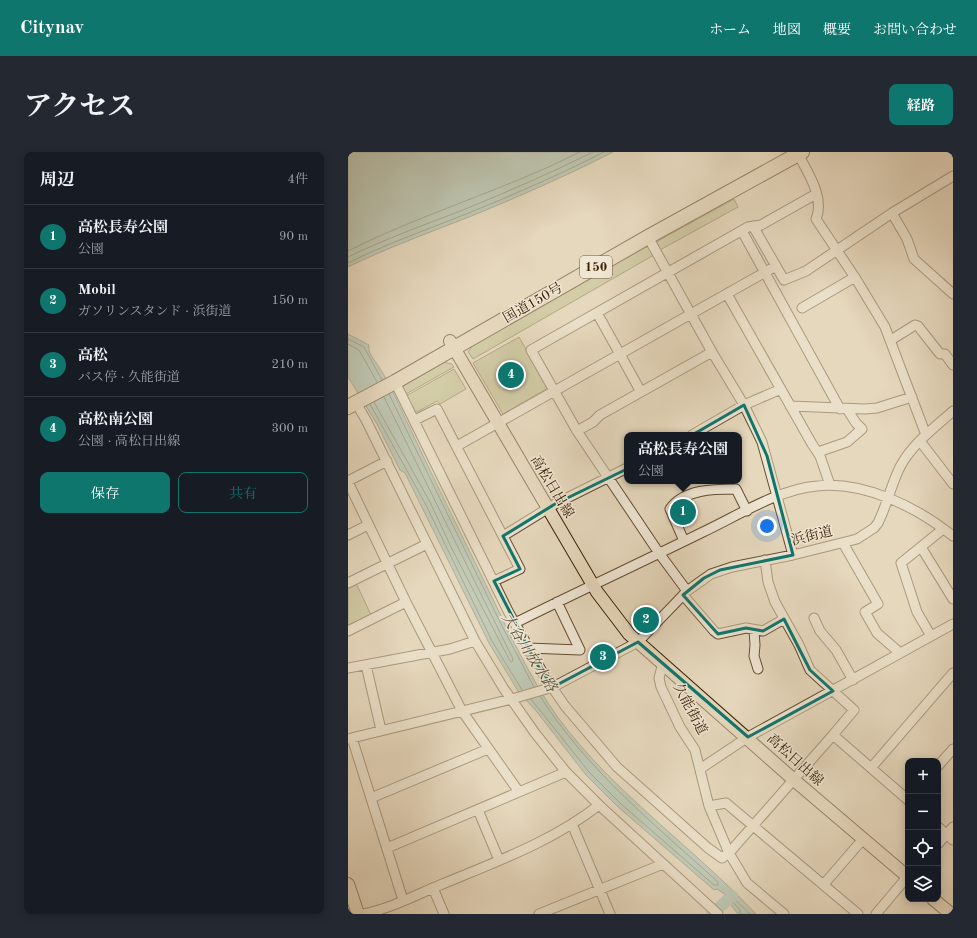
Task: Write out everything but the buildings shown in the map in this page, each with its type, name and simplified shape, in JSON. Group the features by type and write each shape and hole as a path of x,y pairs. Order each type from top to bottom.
{"highway":[{"name":"国道150号","path":"354,400 392,380 784,152"},
{"name":"国道150号","path":"452,345 800,153"}],"main road":[{"name":"高松日出線","path":"452,345 593,585 616,618 638,642"},
{"path":"638,642 663,664"},
{"name":"高松日出線","path":"663,664 794,780 905,874"},
{"path":"348,884 358,914"},
{"path":"937,902 951,914"}],"street":[{"path":"800,153 813,183 816,194 820,211 816,219 878,313 891,340 912,397 923,438 953,484"},
{"path":"752,226 784,280 806,271 892,213 952,178"},
{"path":"784,619 763,631 746,628 718,634 714,631 685,593 578,431 532,350 742,231 752,226 761,225 816,194"},
{"path":"892,213 907,239 914,259 953,294"},
{"path":"742,231 764,272 844,409 862,429 847,442 818,452"},
{"path":"648,237 712,352 744,405 767,456 793,555"},
{"path":"457,446 776,266"},
{"path":"802,308 855,277"},
{"path":"728,294 790,406 818,452 830,485"},
{"path":"597,313 641,392"},
{"path":"891,340 915,325 918,326 940,354 945,354 953,365"},
{"path":"578,431 594,422 600,415 712,352"},
{"path":"392,380 415,420 528,648 553,687 586,731 630,779 716,855 722,858 729,853 833,736 854,710 810,670 799,645 775,602 768,582 765,560"},
{"path":"697,432 744,405 781,389"},
{"path":"790,406 844,409 877,408 912,397"},
{"path":"354,400 387,461 475,640 490,667 535,733 566,772 598,805 717,912"},
{"path":"415,420 437,409 520,569 494,581"},
{"name":"浜街道","path":"638,642 685,593 704,578 720,570 843,543 857,539 874,528 882,514 903,461 923,438 953,411"},
{"path":"387,461 348,481 387,564 462,711 519,792"},
{"path":"503,536 548,509 624,469"},
{"path":"515,623 747,511 801,488 830,485 867,491 888,499 944,529 953,536"},
{"path":"684,541 670,509 673,504 695,492 716,489 736,489 747,511"},
{"path":"348,535 368,525"},
{"path":"931,636 916,612 901,563 944,529"},
{"path":"843,543 878,604 865,612 877,633 900,653"},
{"path":"348,572 350,582 427,544"},
{"path":"921,547 953,599"},
{"path":"348,631 406,602"},
{"path":"528,648 580,650 557,602"},
{"path":"814,618 820,631 836,650 853,680"},
{"path":"700,769 748,738 900,653 931,636 951,629"},
{"path":"754,630 756,645 754,656 758,669"},
{"path":"348,668 432,653 450,649 475,640"},
{"path":"403,900 371,798 350,738 512,699 553,687 638,642"},
{"name":"久能街道","path":"663,664 659,678 661,687 680,727 695,750 709,806 729,853 747,883 774,911 784,914"},
{"path":"366,665 382,730"},
{"path":"871,768 953,673"},
{"path":"833,736 905,797"},
{"path":"371,798 488,749"},
{"path":"941,763 953,749"},
{"path":"387,848 566,772"},
{"path":"709,806 726,803 858,914"},
{"path":"363,914 433,888 538,843 572,824 598,805"},
{"path":"478,810 499,860"},
{"path":"572,824 610,914"},
{"path":"941,842 950,837 953,827"},
{"path":"941,830 950,837"},
{"path":"824,884 863,839"},
{"path":"539,914 663,864"},
{"path":"876,914 905,880"},
{"path":"433,888 444,914"},
{"path":"348,913 358,914"}],"highlighted area":[{"path":"744,405 767,456 793,555 720,570 704,578 683,595 718,634 746,628 763,631 784,619 810,670 833,691 748,737 638,642 553,687 535,661 494,581 520,569 503,536 555,504 668,449"}],"green space":[{"path":"734,199 738,207 660,250 657,244 658,241"},
{"path":"645,247 648,247 654,255 473,359 468,352 472,346"},
{"path":"519,337 548,388 503,414 473,363"},
{"path":"443,362 452,364 454,367 406,394 401,385"},
{"path":"454,369 466,389 440,404 437,401 415,412 406,396"},
{"path":"687,499 694,514 677,523 674,506"},
{"path":"356,583 371,615 348,627 348,587"}],"water":[{"path":"348,152 613,152 524,194 393,247 348,267"},
{"path":"348,334 369,345 370,354 391,388 520,655 548,704 581,746 605,772 629,796 732,889 756,914 738,914 730,904 724,901 726,895 717,889 714,890 617,806 586,775 537,712 518,691 489,643 405,473 400,470 377,424 348,377"}],"waterway":[{"path":"712,914 732,896"}],"place":[{"name":"高松南公園","path":"511,375"},
{"name":"高松長寿公園","path":"683,512"},
{"name":"Mobil","path":"646,620"},
{"name":"高松","path":"603,657"}],"water label":[{"name":"大谷川放水路","path":"528,653"}]}
